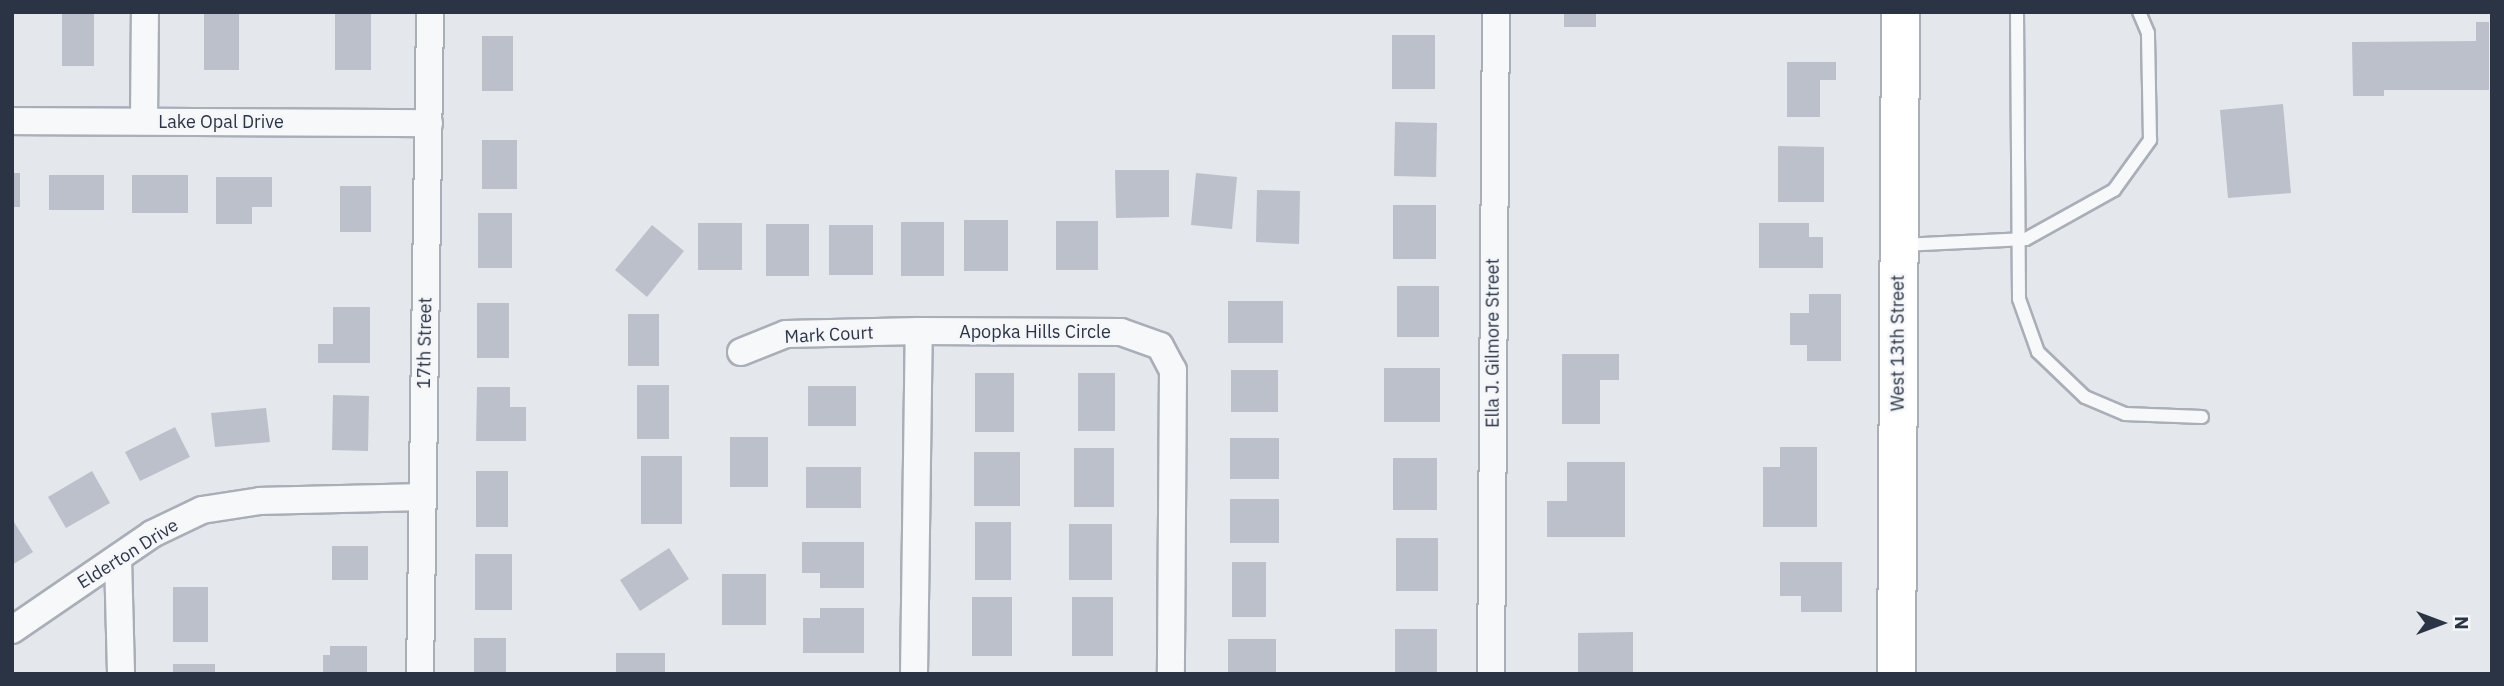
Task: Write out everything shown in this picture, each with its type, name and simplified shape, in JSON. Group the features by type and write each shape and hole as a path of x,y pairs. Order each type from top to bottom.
{"street":[{"path":"144,121 145,12"},
{"name":"17th Street","path":"420,674 430,12"},
{"name":"Ella J. Gilmore Street","path":"1491,674 1496,12"},
{"name":"West 13th Street","path":"1896,674 1900,12"},
{"name":"Lake Opal Drive","path":"12,121 429,123"},
{"path":"914,674 919,331"},
{"name":"Mark Court","path":"741,352 786,334 919,331"},
{"name":"Apopka Hills Circle","path":"919,331 1121,332 1160,346 1173,370 1171,674"},
{"name":"Elderton Drive","path":"12,630 118,558 202,510 260,500 422,497"},
{"path":"118,558 121,674"}],"lane":[{"path":"2017,12 2016,240 2019,299 2038,352 2076,388 2124,414 2202,416"},
{"path":"1899,245 2016,240 2070,218 2114,190 2150,140 2148,33 2139,12"}],"building":[{"path":"62,12 94,12 94,66 62,66"},
{"path":"335,12 371,12 371,70 335,70"},
{"path":"1564,12 1596,12 1596,27 1564,27"},
{"path":"204,14 239,14 239,70 204,70"},
{"path":"2476,22 2489,22 2489,90 2384,90 2384,96 2353,96 2352,42 2476,41"},
{"path":"1392,35 1435,35 1435,89 1392,89"},
{"path":"482,36 513,36 513,91 482,91"},
{"path":"1787,62 1836,62 1836,80 1820,80 1820,117 1787,117"},
{"path":"2283,104 2291,193 2228,198 2220,110"},
{"path":"1395,122 1437,123 1436,177 1394,176"},
{"path":"482,140 517,140 517,189 482,189"},
{"path":"1778,146 1824,147 1824,202 1778,202"},
{"path":"1115,170 1169,170 1169,217 1116,218"},
{"path":"12,173 20,173 20,207 12,207"},
{"path":"1196,173 1237,177 1232,229 1191,225"},
{"path":"49,175 104,175 104,210 49,210"},
{"path":"132,175 188,175 188,213 132,213"},
{"path":"216,177 272,177 272,207 252,207 252,224 216,224"},
{"path":"340,186 371,186 371,232 340,232"},
{"path":"1257,190 1300,191 1299,244 1256,242"},
{"path":"1393,205 1436,205 1436,259 1393,259"},
{"path":"478,213 512,213 512,268 478,268"},
{"path":"964,220 1008,220 1008,271 964,271"},
{"path":"1056,221 1098,221 1098,270 1056,270"},
{"path":"901,222 944,222 944,276 901,276"},
{"path":"698,223 742,223 742,270 698,270"},
{"path":"1759,223 1809,223 1809,237 1823,237 1823,268 1759,268"},
{"path":"766,224 809,224 809,276 766,276"},
{"path":"652,225 684,251 647,297 615,270"},
{"path":"829,225 873,225 873,275 829,275"},
{"path":"1397,286 1439,286 1439,337 1397,337"},
{"path":"1809,294 1841,294 1841,361 1807,361 1807,345 1790,345 1790,313 1809,313"},
{"path":"1228,301 1283,301 1283,343 1228,343"},
{"path":"477,303 509,303 509,358 477,358"},
{"path":"333,307 370,307 370,363 318,363 318,344 333,344"},
{"path":"628,314 659,314 659,366 628,366"},
{"path":"1562,354 1619,354 1619,380 1600,380 1600,424 1562,424"},
{"path":"1384,368 1440,368 1440,422 1384,422"},
{"path":"1231,370 1278,370 1278,412 1231,412"},
{"path":"975,373 1014,373 1014,432 975,432"},
{"path":"1078,373 1115,373 1115,431 1078,431"},
{"path":"637,385 669,385 669,439 637,439"},
{"path":"808,386 856,386 856,426 808,426"},
{"path":"477,387 510,387 510,407 526,407 526,441 476,441"},
{"path":"333,395 369,396 368,451 332,450"},
{"path":"266,408 270,442 215,447 211,413"},
{"path":"175,427 190,457 140,481 125,452"},
{"path":"730,437 768,437 768,487 730,487"},
{"path":"1230,438 1279,438 1279,479 1230,479"},
{"path":"1780,447 1817,447 1817,527 1763,527 1763,467 1780,467"},
{"path":"1074,448 1114,448 1114,507 1074,507"},
{"path":"974,452 1020,452 1020,506 974,506"},
{"path":"641,456 682,456 682,524 641,524"},
{"path":"1393,458 1437,458 1437,510 1393,510"},
{"path":"1567,462 1625,462 1625,537 1547,537 1547,501 1567,501"},
{"path":"806,467 861,467 861,508 806,508"},
{"path":"92,471 110,503 66,528 48,497"},
{"path":"476,471 508,471 508,527 476,527"},
{"path":"1230,499 1279,499 1279,543 1230,543"},
{"path":"12,519 33,552 12,565"},
{"path":"975,522 1011,522 1011,580 975,580"},
{"path":"1069,524 1112,524 1112,580 1069,580"},
{"path":"1396,538 1438,538 1438,591 1396,591"},
{"path":"802,542 864,542 864,588 820,588 820,573 802,573"},
{"path":"332,546 368,546 368,580 332,580"},
{"path":"669,548 689,579 640,611 620,580"},
{"path":"475,554 512,554 512,610 475,610"},
{"path":"1232,562 1266,562 1266,617 1232,617"},
{"path":"1780,562 1842,562 1842,612 1801,612 1801,596 1780,596"},
{"path":"722,574 766,574 766,625 722,625"},
{"path":"173,587 208,587 208,642 173,642"},
{"path":"972,597 1012,597 1012,656 972,656"},
{"path":"1072,597 1113,597 1113,656 1072,656"},
{"path":"820,608 864,608 864,653 803,653 803,618 820,618"},
{"path":"1395,629 1437,629 1437,674 1395,674"},
{"path":"1633,632 1633,674 1578,674 1578,633"},
{"path":"474,638 506,638 506,674 474,674"},
{"path":"1228,639 1276,639 1276,674 1228,674"},
{"path":"330,646 367,646 367,674 323,674 323,655 330,655"},
{"path":"616,653 665,653 665,674 616,674"},
{"path":"173,664 215,664 215,674 173,674"}]}
